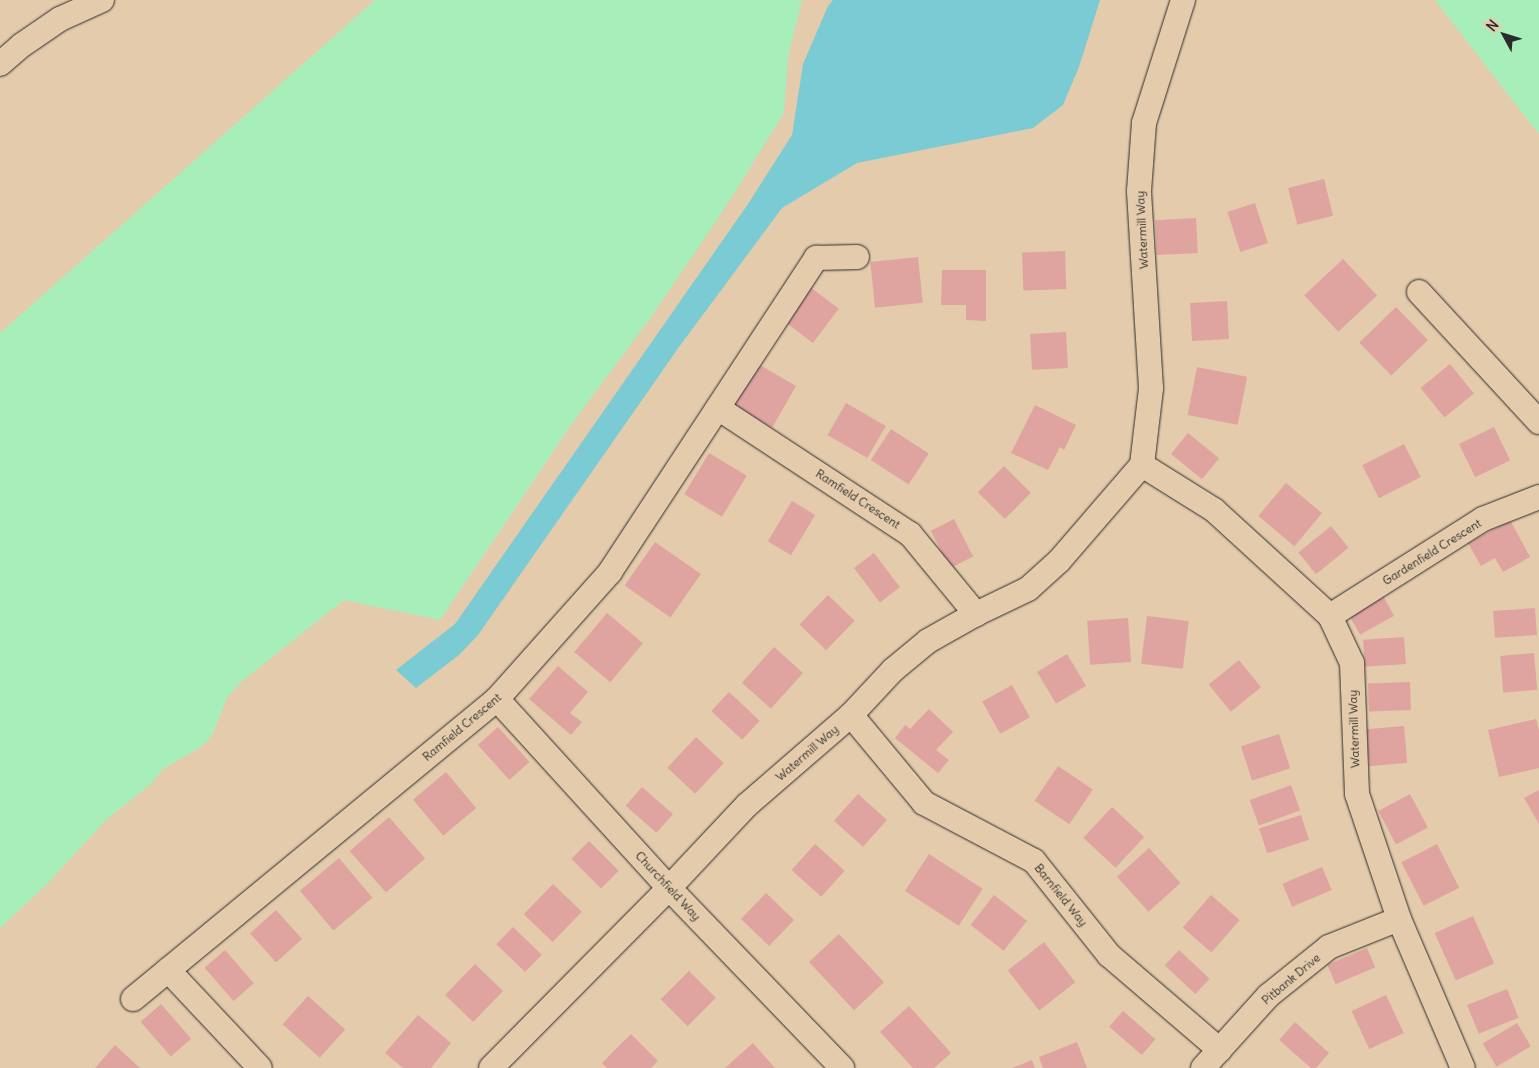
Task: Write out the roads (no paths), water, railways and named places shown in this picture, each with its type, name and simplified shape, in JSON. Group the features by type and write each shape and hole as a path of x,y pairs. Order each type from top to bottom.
{"street":[{"path":"0,64 22,45 60,18 102,0"},
{"name":"Watermill Way","path":"491,1068 669,888 747,805 851,715 893,670 928,642 976,614 1028,589 1059,561 1142,465 1151,388 1139,191 1144,123 1183,0"},
{"name":"Ramfield Crescent","path":"132,999 497,699 610,572 816,258 857,257"},
{"path":"1419,292 1539,422"},
{"name":"Ramfield Crescent","path":"718,408 910,534 976,614"},
{"name":"Watermill Way","path":"1142,465 1214,510 1330,616 1352,663 1357,794 1400,919 1463,1068"},
{"name":"Gardenfield Crescent","path":"1330,616 1483,519 1539,497"},
{"name":"Churchfield Way","path":"497,699 669,888 842,1068"},
{"name":"Barnfield Way","path":"851,715 924,802 1034,861 1109,955 1220,1050"},
{"name":"Pitbank Drive","path":"1203,1068 1268,996 1329,947 1400,919"},
{"path":"168,970 260,1068"}],"water":[{"path":"833,0 1100,0 1079,67 1063,105 1033,128 857,163 782,208 679,347 478,635 459,655 416,688 396,670 455,624 748,204 792,135 803,64 828,6"}]}
